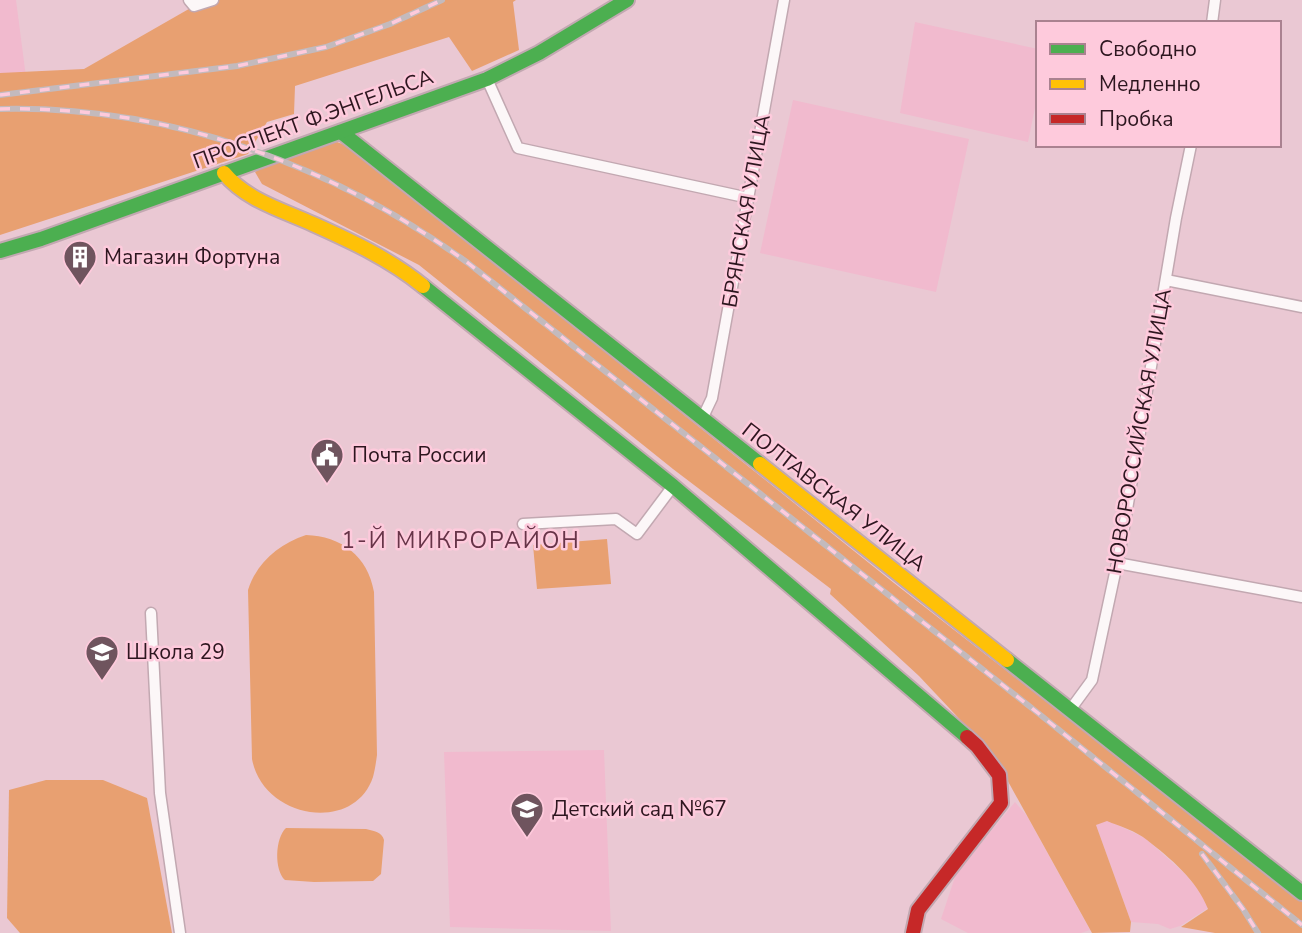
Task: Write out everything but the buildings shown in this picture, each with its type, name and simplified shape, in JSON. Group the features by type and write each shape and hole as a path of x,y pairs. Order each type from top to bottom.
{"street":[{"path":"192,3 213,0"},
{"name":"ПРОСПЕКТ Ф.ЭНГЕЛЬСА","path":"0,251 41,239 487,79 539,53 627,0"},
{"name":"БРЯНСКАЯ УЛИЦА","path":"702,419 712,398 784,0"},
{"path":"1212,21 1215,0"},
{"path":"487,79 518,148 748,198"},
{"name":"ПОЛТАВСКАЯ УЛИЦА","path":"341,132 1302,893"},
{"name":"НОВОРОССИЙСКАЯ УЛИЦА","path":"1070,710 1092,680 1117,563 1191,147"},
{"path":"223,173 249,195 347,239 406,272 673,486 976,746 999,775 1001,803 918,910 913,933"},
{"path":"1166,280 1302,307"},
{"path":"523,524 617,519 637,534 673,486"},
{"path":"1117,563 1302,597"},
{"path":"151,613 160,793 180,933"}],"shaded area":[{"path":"0,0 16,0 26,77 0,78"},
{"path":"212,0 516,0 513,2 519,50 472,71 449,37 295,86 294,114 267,122 248,154 0,235 0,73 84,69 194,6"},
{"path":"915,22 1036,49 1036,103 1028,142 900,113"},
{"path":"793,100 969,139 936,292 760,253"},
{"path":"337,142 348,146 894,583 1302,901 1302,933 1215,933 1181,927 1208,909 1197,889 1174,862 1147,840 1133,831 1107,821 1096,825 1131,922 1130,932 1092,933 1005,776 983,744 919,676 830,594 831,589 673,469 419,265 262,184 255,172 295,153"},
{"path":"306,535 331,539 351,550 366,568 374,592 377,755 373,777 363,795 348,807 329,812 310,812 290,806 273,795 260,779 252,759 248,590 257,571 270,555 287,543"},
{"path":"607,539 611,584 537,589 533,545"},
{"name":"Детский сад №67","path":"604,750 611,931 450,927 444,752"},
{"path":"46,780 103,780 147,798 172,933 20,933 7,918 9,790"},
{"path":"1015,802 1027,816 1090,930 1081,933 968,933 941,919 956,874"},
{"path":"1107,820 1145,838 1184,873 1202,894 1208,908 1180,926 1170,929 1158,924 1131,922 1096,825"},
{"path":"286,828 366,829 377,832 384,840 381,874 373,881 285,880 279,869 277,854 282,833"}],"railway":[{"path":"0,95 237,66 326,47 390,24 442,0"},
{"path":"0,109 63,110 186,130 305,170 362,197 416,228 468,263 1302,925"},
{"path":"1202,854 1258,933"}],"traffic: fast":[{"path":"0,251 41,239 487,79 539,53 627,0"},
{"path":"341,132 760,464"},
{"path":"423,286 673,486 967,737"},
{"path":"1007,660 1302,893"}],"traffic: slow":[{"path":"224,173 254,197 370,251 423,286"},
{"path":"760,464 1007,660"}],"traffic: jam":[{"path":"913,933 918,910 1001,803 999,775 967,737"}],"place":[{"name":"Магазин Фортуна","path":"80,287"},
{"name":"Почта России","path":"327,485"},
{"name":"Школа 29","path":"102,682"},
{"name":"Детский сад №67","path":"527,839"}],"district":[{"name":"1-Й МИКРОРАЙОН","path":"461,540"}]}
